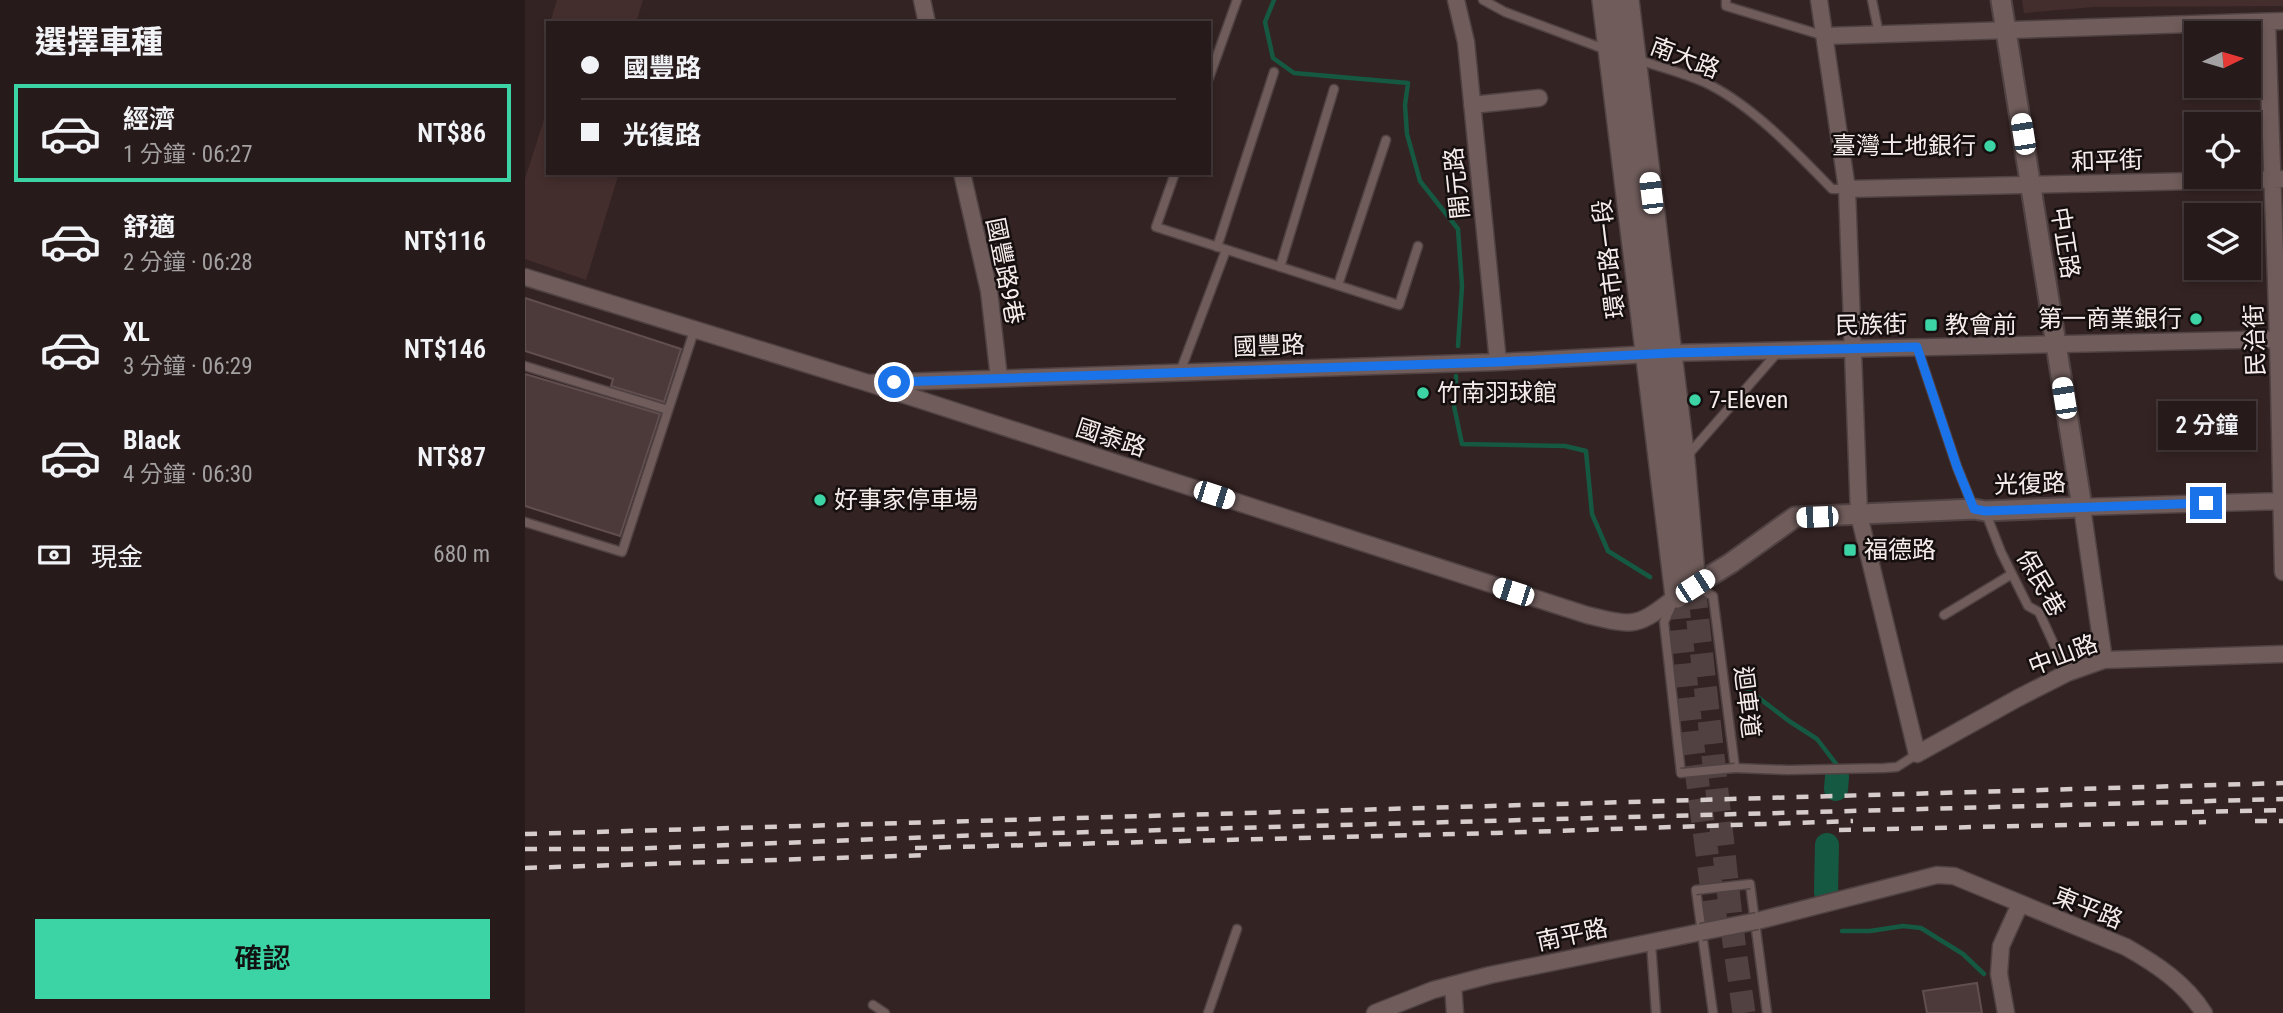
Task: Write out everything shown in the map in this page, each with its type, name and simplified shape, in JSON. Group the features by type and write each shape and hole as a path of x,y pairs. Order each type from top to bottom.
{"main road":[{"name":"環市路一段","path":"1604,0 1646,354 1686,591"},
{"name":"環市路一段","path":"1627,0 1683,460 1686,591"}],"street":[{"path":"922,0 927,21"},
{"name":"開元路","path":"1456,0 1466,42 1498,362"},
{"path":"1819,0 1847,188 1859,515 1917,754"},
{"name":"中正路","path":"2001,0 2104,660"},
{"path":"1825,36 2275,21"},
{"name":"民治街","path":"2275,21 2283,572"},
{"path":"1472,104 1539,98"},
{"name":"國豐路9巷","path":"962,175 989,291 999,378"},
{"name":"和平街","path":"1847,188 2277,179"},
{"name":"國泰路","path":"525,277 868,383 1587,615 1627,624 1648,619 1686,591"},
{"name":"民族街","path":"1671,353 2281,339"},
{"name":"國豐路","path":"868,383 1498,362 1671,353"},
{"name":"光復路","path":"1686,591 1795,517 2282,501"},
{"name":"中山路","path":"1917,754 2067,673 2104,660 2283,654"},
{"name":"東平路","path":"1757,921 1937,875 1954,876 2126,947 2180,983 2204,1013"},
{"path":"2006,1013 1999,974 2001,946 2020,904"},
{"name":"南平路","path":"1375,1013 1405,1000 1490,975 1757,921"},
{"path":"1454,985 1455,1013"}],"lane":[{"path":"1211,72 1237,0"},
{"name":"南大路","path":"1483,0 1505,12 1709,85 1740,104 1789,146 1832,190 1847,188"},
{"path":"1726,0 1727,6 1825,36"},
{"path":"1872,0 1879,34"},
{"path":"1217,247 1274,72"},
{"path":"1280,267 1334,89"},
{"path":"1338,285 1386,140"},
{"path":"1174,175 1156,227 1399,305 1418,246"},
{"path":"1180,372 1226,250"},
{"path":"525,522 622,552 694,331"},
{"name":"保民巷","path":"1917,347 1957,467 1989,525 2028,606 2039,612 2067,673"},
{"path":"1683,460 1779,351"},
{"path":"525,366 668,410"},
{"path":"1944,615 2012,574"},
{"name":"迴車道","path":"1686,591 1713,596 1735,768 1681,772 1664,622 1686,591"},
{"path":"1735,768 1788,770 1897,767 1917,754"},
{"path":"1713,1013 1696,890 1750,884 1757,921 1767,1013"},
{"path":"1208,1013 1237,929"},
{"path":"1651,943 1656,1013"},
{"path":"873,1005 885,1013"}],"shaded area":[{"path":"557,0 643,0 637,21 551,21"},
{"path":"2022,0 2283,0 2283,6 2094,7 2024,13"},
{"path":"546,113 546,175 618,175 586,280 525,259 525,179"}],"building":[{"path":"525,298 681,349 664,402 611,386 613,379 525,351"},
{"path":"525,374 660,414 620,536 525,506"},
{"path":"1977,983 1982,1013 1927,1013 1923,991"}],"waterway":[{"path":"1274,0 1265,22 1273,58 1294,73 1408,83 1405,105 1407,134 1420,181 1458,229 1462,286 1458,346"},
{"path":"1456,376 1454,406 1462,444 1565,446 1586,451 1592,514 1608,551 1650,577"},
{"path":"1742,685 1817,739 1837,765"},
{"path":"1836,789 1837,777"},
{"path":"1826,892 1827,845"},
{"path":"1842,931 1870,931 1903,926 1921,928 1963,954 1984,974"}],"tunnel":[{"path":"1694,586 1744,1013"},
{"path":"1677,596 1693,747 1718,937"}],"railway":[{"path":"525,834 2283,783"},
{"path":"525,849 628,849 982,835 2283,799"},
{"path":"2192,812 2283,810"},
{"path":"915,848 1853,821"},
{"path":"2255,821 2283,821"},
{"path":"1839,830 2206,822"},
{"path":"525,868 929,855"}],"place":[{"name":"臺灣土地銀行","path":"1990,146"},
{"name":"第一商業銀行","path":"2196,319"},
{"name":"教會前","path":"1931,325"},
{"name":"竹南羽球館","path":"1423,393"},
{"name":"7-Eleven","path":"1695,400"},
{"name":"好事家停車場","path":"820,500"},
{"name":"福德路","path":"1850,550"}],"route":[{"path":"894,382 1498,362 1671,353 1917,347 1974,509 1985,511 2206,503"}]}
